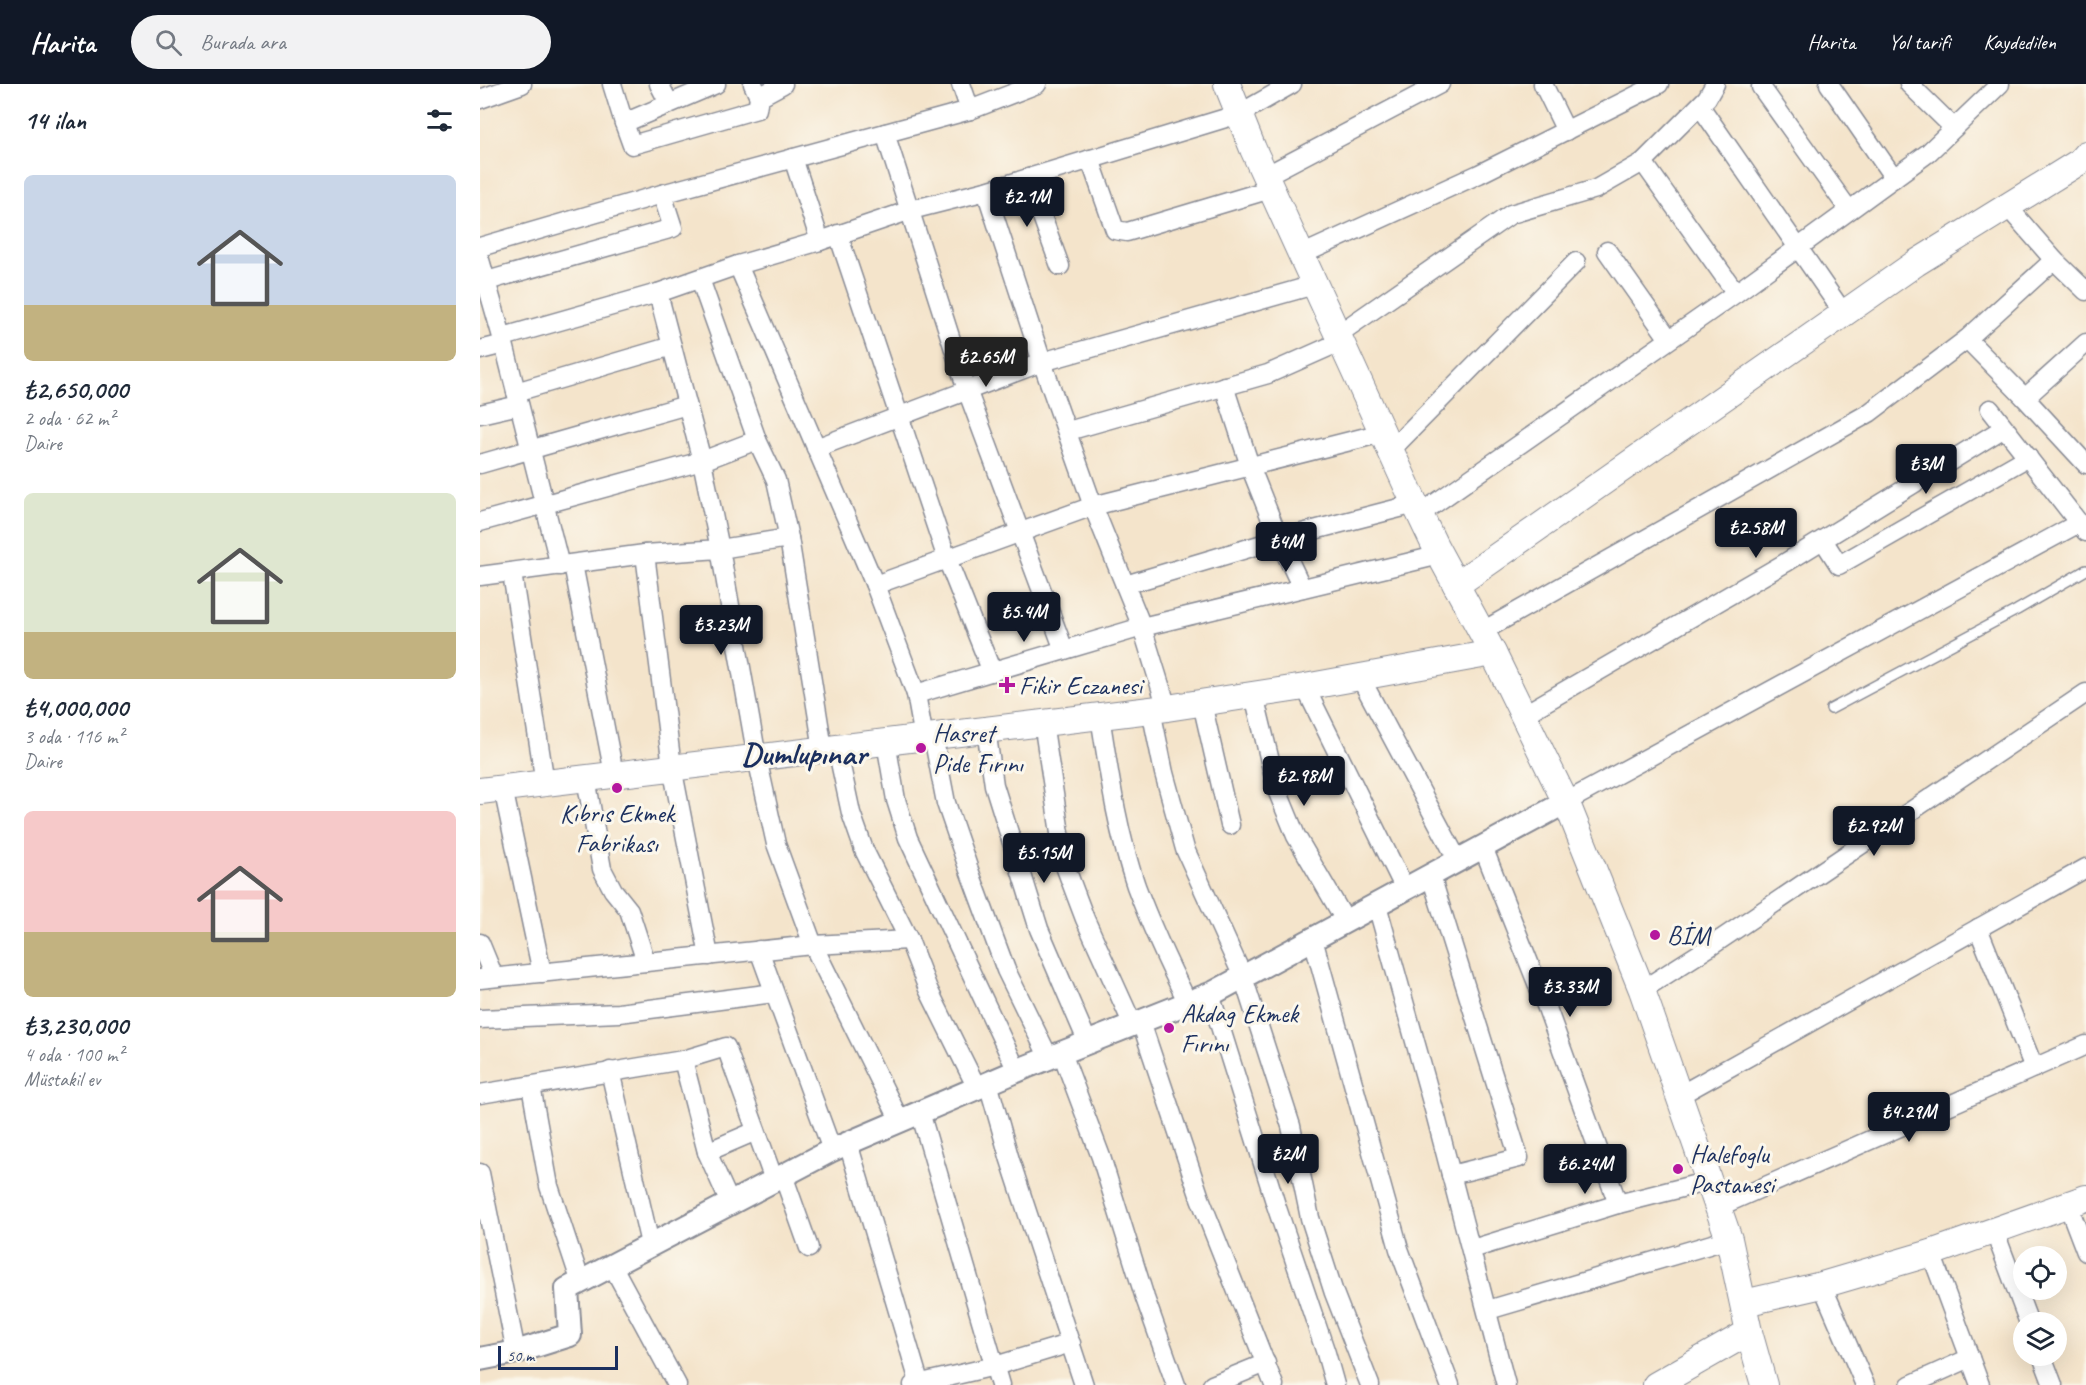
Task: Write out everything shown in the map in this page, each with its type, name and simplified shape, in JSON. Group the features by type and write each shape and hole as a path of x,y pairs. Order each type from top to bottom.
{"main road":[{"path":"1227,84 1268,183 1386,442 1440,555 1487,642 1566,802 1642,990 1729,1239 1749,1332 1764,1385"},
{"path":"1456,585 1916,263 2007,206 2084,162"},
{"path":"492,790 1202,703 1360,677 1487,642"},
{"path":"1743,1303 1822,1285 1931,1253 2077,1202"},
{"path":"1656,1385 1749,1332"}],"street":[{"path":"480,99 522,84"},
{"path":"612,84 632,145 757,110 756,91 783,84"},
{"path":"659,84 669,103"},
{"path":"624,123 716,84"},
{"path":"961,84 970,110"},
{"path":"480,247 662,194 970,110 1036,84"},
{"path":"480,350 911,210 986,191 1239,114 1292,84"},
{"path":"1090,159 1115,230 1127,232 1268,183 1440,84"},
{"path":"1543,84 1566,131"},
{"path":"1068,431 1268,374 1339,339 1511,214 1596,189 1643,162 1700,106 1715,84"},
{"path":"1828,84 1894,178"},
{"path":"1910,84 1954,128"},
{"path":"1125,585 1279,539 1418,509 1736,293 1894,178 1928,153 2000,84"},
{"path":"1301,255 1479,174 1566,131 1648,86"},
{"path":"1761,87 1849,210"},
{"path":"1700,106 1844,314"},
{"path":"885,133 967,390 1064,650"},
{"path":"793,158 820,241"},
{"path":"1643,162 1736,293"},
{"path":"1028,178 1060,266"},
{"path":"986,191 1042,362 1093,506 1142,627 1159,709 1164,773 1185,849 1243,977 1291,1126 1314,1229 1334,1293 1370,1385"},
{"path":"483,282 673,228 662,194"},
{"path":"2007,206 2054,260 2086,291"},
{"path":"838,234 898,417 948,559 992,672"},
{"path":"1607,250 1669,339"},
{"path":"480,260 483,282 503,341 545,505 567,565 614,774"},
{"path":"1487,642 1869,413 1967,339 2054,260"},
{"path":"875,585 1093,506 1250,466 1386,442 1576,262"},
{"path":"738,265 875,585 916,694 946,803 1006,970 1056,1055 1101,1157 1145,1299 1176,1385"},
{"path":"700,279 757,440 776,480 830,749 851,813 864,850 909,940 928,989 982,1085 1010,1160 1084,1385"},
{"path":"816,448 1042,362 1314,285"},
{"path":"658,293 702,461 757,758 776,844 813,945 910,1116 1000,1385"},
{"path":"1967,339 2085,461"},
{"path":"2025,398 2086,343"},
{"path":"480,414 672,346"},
{"path":"1224,386 1250,466 1279,539 1302,588"},
{"path":"480,464 687,405"},
{"path":"480,1359 516,1352 570,1335 567,1289 650,1244 840,1147 982,1085 1210,994 2083,528 1990,410"},
{"path":"1523,715 1823,540 2004,428"},
{"path":"480,522 702,461 757,440"},
{"path":"1823,540 1839,565 2028,458"},
{"path":"480,576 645,554 720,549 789,538"},
{"path":"645,554 672,767 709,956"},
{"path":"916,694 1142,627 1440,555"},
{"path":"512,573 545,783"},
{"path":"1360,677 1458,861"},
{"path":"1305,687 1405,889"},
{"path":"1642,990 2086,693"},
{"path":"1254,695 1277,790 1296,836 1346,922"},
{"path":"1202,703 1230,825"},
{"path":"1100,716 1115,808 1136,884 1159,944 1188,1003"},
{"path":"1043,722 1065,866 1085,919 1137,1023 1200,1198 1274,1385"},
{"path":"986,729 994,785 1033,908 1088,1042"},
{"path":"886,742 896,800 908,838 1017,1071"},
{"path":"586,778 602,869 613,890 629,910 646,962"},
{"path":"492,790 542,973"},
{"path":"1483,847 1547,1008 1617,1204"},
{"path":"1680,1095 2086,867"},
{"path":"1431,876 1519,1158 1451,1175"},
{"path":"1377,905 1472,1249 1506,1385"},
{"path":"1978,928 2034,1068"},
{"path":"1313,939 1399,1249 1450,1385"},
{"path":"480,943 487,978 813,945 909,940"},
{"path":"759,950 774,993 840,1147 917,1384 995,1366 1071,1343"},
{"path":"480,1019 619,1013 774,993"},
{"path":"1210,994 1335,1385"},
{"path":"1718,1207 2086,1046"},
{"path":"480,1094 683,1060 726,1047 756,1131 809,1248"},
{"path":"683,1060 707,1152 730,1203"},
{"path":"610,1071 650,1244"},
{"path":"531,1086 549,1186 580,1283"},
{"path":"707,1152 756,1131"},
{"path":"480,1173 516,1352"},
{"path":"1472,1249 1617,1204 1709,1181"},
{"path":"2077,1202 2086,1252"},
{"path":"1994,1230 2025,1312"},
{"path":"1488,1310 1729,1239"},
{"path":"1931,1253 1980,1385"},
{"path":"612,1265 677,1385"},
{"path":"1822,1285 1865,1385"},
{"path":"1910,1385 1970,1358"},
{"path":"1212,1385 1266,1363"},
{"path":"2046,1366 2053,1385"}],"lane":[{"path":"1831,709 2017,610 2086,570"}],"place":[{"name":"Fikir Eczanesi","path":"1007,685"},
{"name":"Hasret Pide Fırını","path":"921,748"},
{"name":"Kıbrıs Ekmek Fabrikası","path":"617,788"},
{"name":"BİM","path":"1655,935"},
{"name":"Akdag Ekmek Fırını","path":"1169,1028"},
{"name":"Halefoglu Pastanesi","path":"1678,1169"}],"district":[{"name":"Dumlupınar","path":"804,753"}]}
